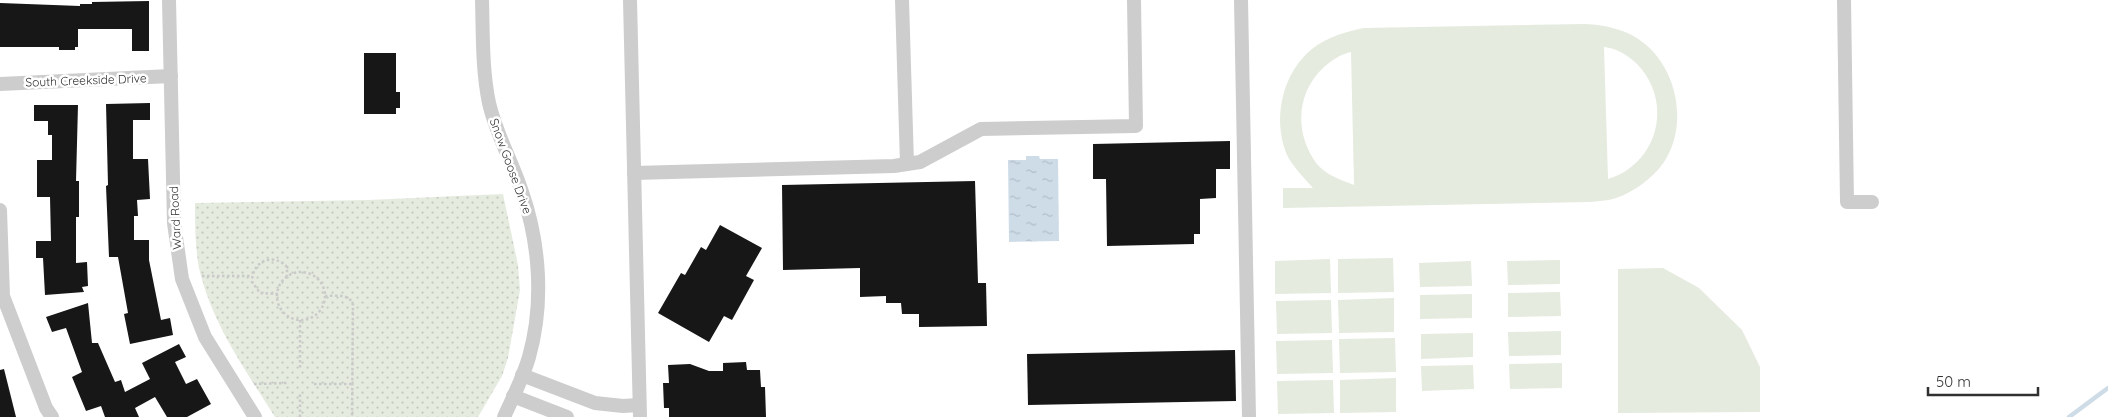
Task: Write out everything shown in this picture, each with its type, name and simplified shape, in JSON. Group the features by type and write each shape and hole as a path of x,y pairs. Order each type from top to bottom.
{"street":[{"name":"Ward Road","path":"170,0 174,223 182,279 206,338 255,417"},
{"name":"Snow Goose Drive","path":"482,0 484,75 489,103 497,132 522,191 532,224 537,258 538,293 535,326 529,357 504,417"},
{"path":"522,375 595,403 623,406 639,411 630,0"},
{"path":"902,0 907,164"},
{"path":"634,173 871,168 920,162 981,130 1136,126 1134,0"},
{"path":"1241,0 1249,417"},
{"path":"1844,0 1847,202 1872,202"},
{"name":"South Creekside Drive","path":"0,84 172,76"},
{"path":"0,210 3,296 46,408 52,417"},
{"path":"513,396 567,417"}],"path":[{"path":"278,294 260,293 252,282 252,276 258,265 273,259 287,267 287,276"},
{"path":"304,271 310,273 321,282 325,296 324,304 312,319 300,320 286,316 281,310 277,303 278,294 282,282 287,276 304,271"},
{"path":"202,276 252,276"},
{"path":"325,296 346,297 352,300 352,417"},
{"path":"300,320 300,369"},
{"path":"254,384 288,383"},
{"path":"314,384 353,384"},
{"path":"300,392 300,417"}],"shaded area":[{"path":"1585,24 1609,27 1625,32 1639,39 1656,55 1672,84 1677,116 1676,132 1671,148 1660,168 1643,184 1630,192 1606,200 1589,202 1283,208 1283,188 1313,188 1289,159 1283,141 1280,127 1280,112 1287,84 1293,71 1312,49 1336,36 1364,28","holes":["1604,47 1622,52 1637,64 1648,79 1655,96 1657,113 1655,130 1649,146 1639,160 1625,171 1608,179","1351,52 1354,184 1354,185 1329,174 1317,164 1304,139 1301,114 1303,101 1315,77 1333,60"]},
{"path":"503,194 518,265 520,290 508,358 502,376 478,417 275,417 241,364 212,308 199,268 195,203 368,200"},
{"path":"1393,258 1394,292 1338,293 1338,259"},
{"path":"1330,259 1331,293 1275,294 1275,261"},
{"path":"1560,260 1560,284 1508,285 1507,261"},
{"path":"1471,261 1472,286 1420,287 1419,263"},
{"path":"1663,268 1699,288 1742,330 1760,367 1760,412 1618,413 1618,269"},
{"path":"1560,292 1561,316 1508,317 1508,293"},
{"path":"1472,294 1472,318 1420,319 1420,295"},
{"path":"1394,298 1394,332 1339,333 1338,300"},
{"path":"1331,300 1332,333 1277,334 1276,301"},
{"path":"1561,331 1561,355 1509,356 1508,332"},
{"path":"1473,333 1473,357 1421,359 1421,334"},
{"path":"1395,338 1396,372 1340,373 1339,339"},
{"path":"1332,340 1333,373 1277,374 1276,341"},
{"path":"1562,363 1562,388 1510,389 1509,364"},
{"path":"1473,365 1474,389 1422,391 1421,366"},
{"path":"1396,378 1396,412 1340,413 1340,380"},
{"path":"1333,380 1334,413 1278,414 1277,381"}],"water":[{"path":"1026,156 1039,156 1040,159 1058,159 1059,241 1009,242 1008,160 1026,160"}],"building":[{"path":"149,1 149,51 132,51 132,29 78,29 78,47 75,47 75,50 59,50 59,47 0,47 0,3 80,6 80,4 92,4 92,2"},
{"path":"364,53 396,53 396,92 400,92 400,108 396,108 396,114 364,114"},
{"path":"150,103 150,120 133,120 133,159 148,159 150,199 137,200 138,216 134,216 134,240 149,240 149,260 161,320 170,318 173,335 130,344 124,314 128,313 118,257 109,257 106,186 108,185 106,104"},
{"path":"34,105 78,105 76,181 79,181 79,217 76,217 76,263 87,262 88,286 82,287 84,292 45,295 43,258 36,258 36,241 51,241 50,197 37,197 37,160 52,160 52,135 48,135 48,121 34,121"},
{"path":"1230,141 1230,169 1216,169 1216,198 1200,199 1200,234 1194,234 1194,244 1107,246 1106,179 1093,179 1093,144"},
{"path":"975,181 978,283 986,283 987,326 919,327 919,314 902,314 901,303 886,303 886,296 860,297 860,268 783,270 782,185"},
{"path":"720,225 762,248 746,276 754,280 732,320 724,316 709,342 658,313 681,273 685,275 701,247 706,250"},
{"path":"88,303 92,343 98,343 115,382 121,380 125,392 150,379 142,363 179,344 186,357 175,362 186,384 197,379 211,404 187,417 167,417 155,397 135,408 139,417 105,417 101,406 86,411 72,377 82,372 66,328 52,332 46,317"},
{"path":"1235,350 1236,401 1028,405 1027,354"},
{"path":"746,362 747,370 760,370 761,387 765,387 766,417 669,417 669,408 664,408 663,383 669,383 668,365 690,364 709,371 723,371 723,363"},
{"path":"4,369 16,417 0,417 0,370"}],"waterway":[{"path":"2069,417 2108,388"}]}
